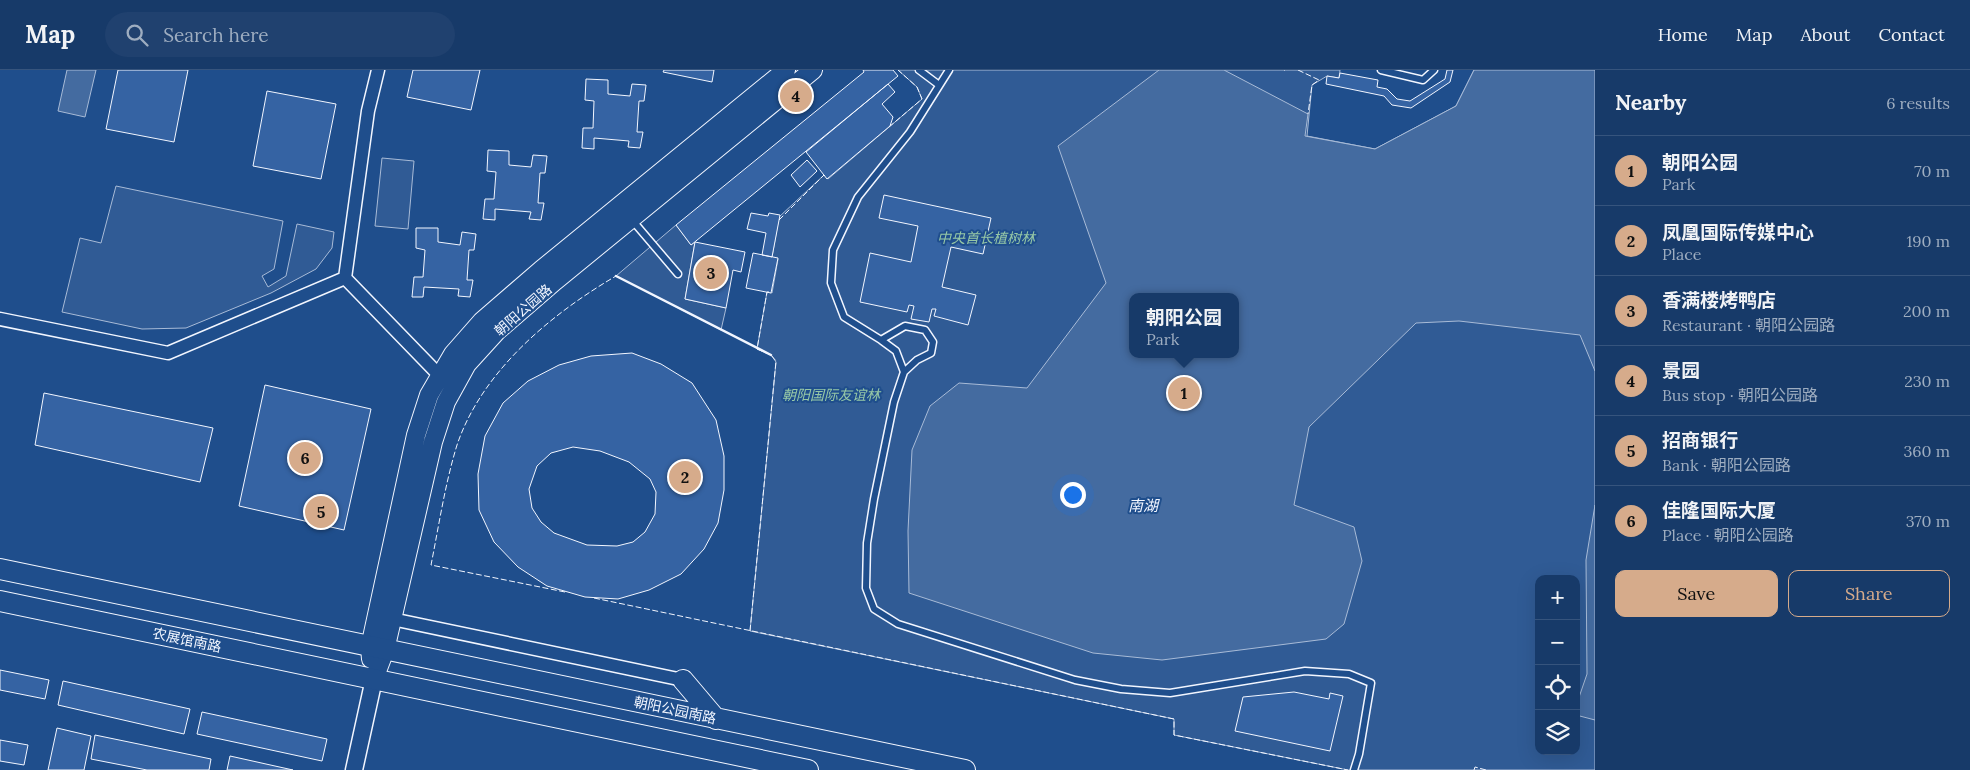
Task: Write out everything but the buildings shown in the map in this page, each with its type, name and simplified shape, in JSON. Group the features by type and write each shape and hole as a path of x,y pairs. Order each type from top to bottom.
{"main road":[{"name":"朝阳公园路","path":"377,648 416,436 429,395 453,354 482,321 541,270 786,70"},
{"name":"朝阳公园路","path":"377,648 392,619 433,442 446,402 467,364 497,331 813,70"},
{"path":"0,570 377,648 374,679 808,770"},
{"name":"农展馆南路","path":"0,602 374,679"},
{"name":"朝阳公园南路","path":"377,648 966,770"},
{"path":"683,680 716,719"}],"street":[{"path":"345,278 368,111 378,70"},
{"path":"0,319 168,352 345,278"},
{"path":"345,278 440,376"},
{"path":"392,619 683,680"},
{"path":"354,770 374,679"}],"lane":[{"path":"920,70 939,85"},
{"path":"904,372 896,351 844,317 830,283 833,250 858,197 910,132 949,70"},
{"path":"1381,70 1422,80 1434,70"},
{"path":"631,219 678,274"},
{"path":"881,340 905,326 925,330 933,342 931,354 918,360 904,372 894,402 867,543 866,588 874,609 898,624 925,633 1075,680 1121,689 1170,694 1305,671 1349,674 1371,683 1359,754 1354,770"}],"shaded area":[{"path":"898,70 1340,70 1339,78 1327,76 1312,85 1307,136 1375,149 1456,106 1474,70 1595,70 1595,770 1348,770 1174,735 1174,719 750,631 776,362 771,355 757,349 767,292 772,293 778,259 772,257 779,217 824,175 828,179 922,99 917,87"},
{"path":"382,158 414,161 408,229 375,226"},
{"path":"116,186 283,221 274,269 262,276 268,287 286,276 297,224 334,232 332,248 316,269 271,293 186,328 142,329 62,312 80,238 101,243"},
{"path":"676,225 691,245 695,242 685,299 726,308 721,330 616,276"}],"water":[{"path":"67,70 96,70 85,117 58,111"},
{"name":"南湖","path":"1159,70 1224,70 1308,114 1305,136 1375,149 1456,106 1474,70 1595,70 1595,371 1580,335 1459,321 1416,323 1309,427 1294,505 1354,527 1362,561 1344,624 1326,639 1162,660 1093,653 909,593 908,531 912,450 930,406 959,383 1027,388 1106,283 1058,146"},
{"path":"1595,505 1595,720 1580,716 1580,694 1587,674 1586,560"}],"fence":[{"path":"889,127 922,99 917,87 898,70"},
{"path":"1298,70 1319,80 1312,85 1308,114"},
{"path":"779,220 825,176"},
{"path":"565,592 431,565 457,445 468,418 483,393 501,369 544,327 567,308 616,276"},
{"path":"750,631 776,361 771,355 757,349 767,292 769,292"},
{"path":"594,598 1174,719 1174,735 1348,770"},
{"path":"1474,770 1475,767 1486,770"}],"wall":[{"path":"616,276 771,355"}],"place":[{"name":"景园","path":"796,96"},
{"name":"香满楼烤鸭店","path":"711,273"},
{"name":"朝阳公园","path":"1184,393"},
{"name":"佳隆国际大厦","path":"305,458"},
{"name":"凤凰国际传媒中心","path":"685,477"},
{"name":"招商银行","path":"321,512"}],"park label":[{"name":"中央首长植树林","path":"986,238"},
{"name":"朝阳国际友谊林","path":"831,395"}]}
